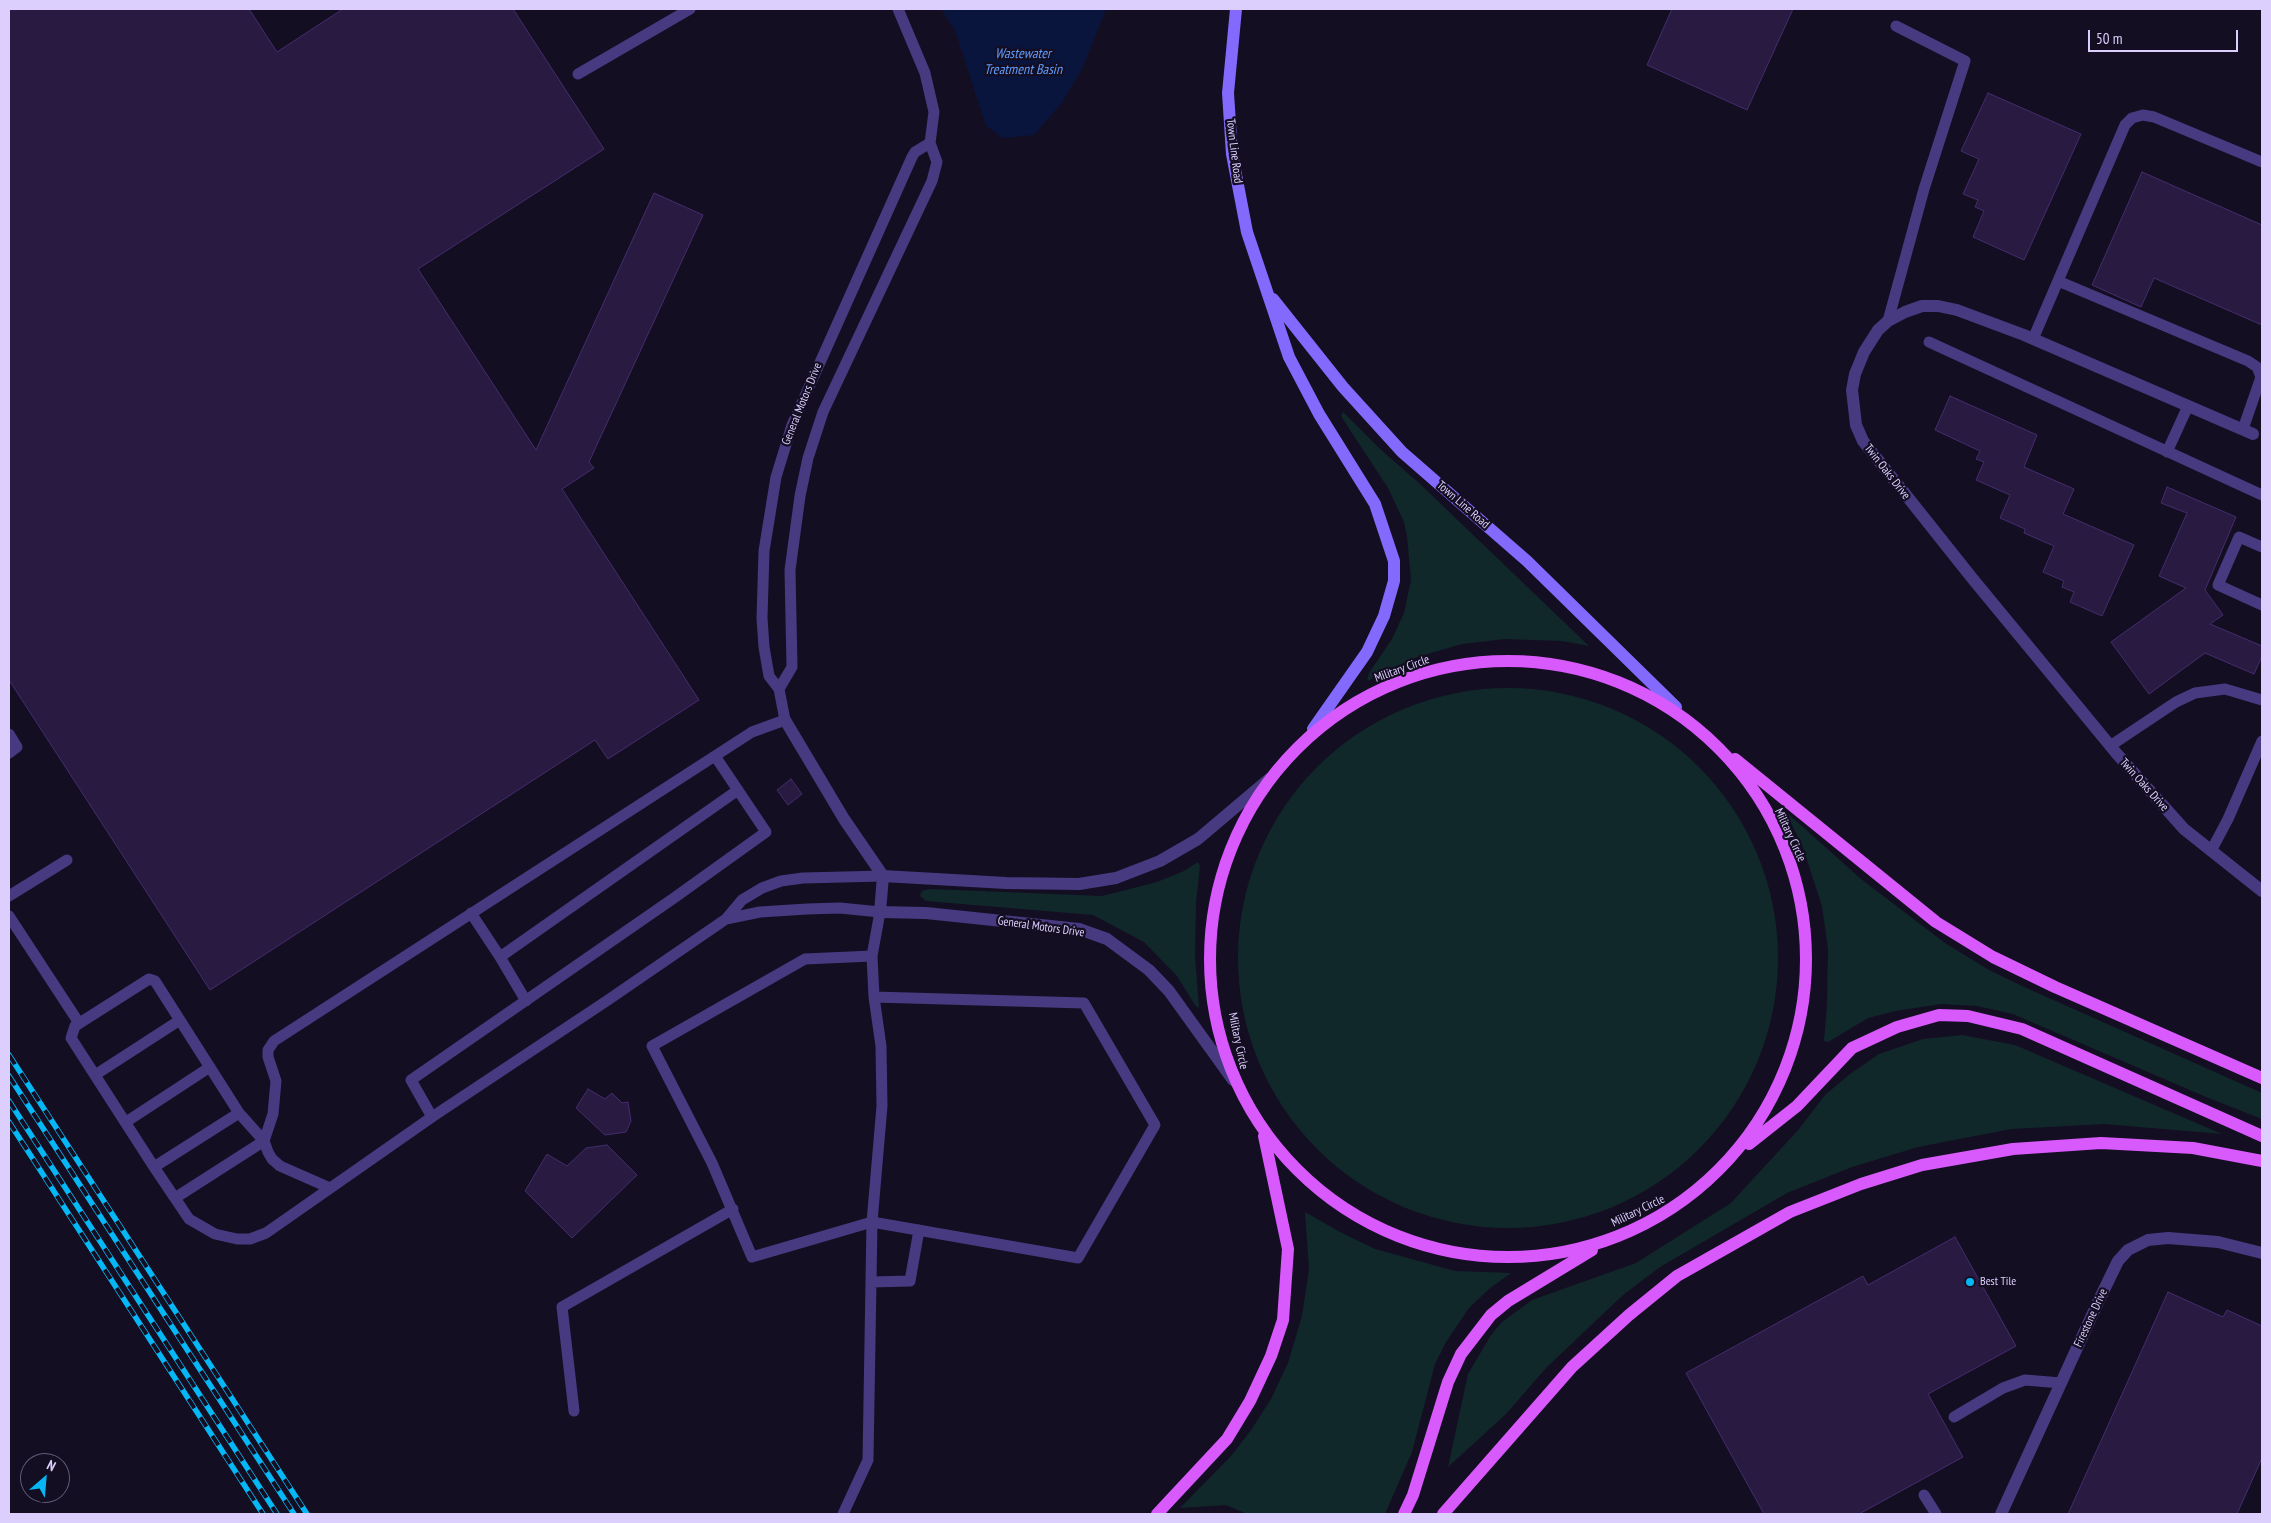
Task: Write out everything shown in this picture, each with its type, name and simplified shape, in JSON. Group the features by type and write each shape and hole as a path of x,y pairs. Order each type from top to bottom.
{"main road":[{"name":"Military Circle","path":"1516,661 1574,670 1607,679 1676,708 1728,752 1771,824 1792,871 1804,929 1805,991 1799,1028 1774,1098 1737,1153 1677,1207 1600,1244 1533,1258 1492,1258 1458,1254 1399,1237 1366,1222 1310,1181 1264,1136 1233,1080 1222,1035 1210,971 1216,916 1236,838 1269,780 1313,729 1347,707 1385,688 1428,672 1468,664 1516,661"},
{"path":"1728,752 1944,927 1993,957 2054,987 2262,1078"},
{"path":"1737,1153 1797,1106 1852,1048 1897,1027 1939,1015 1968,1016 2022,1029 2262,1136"},
{"path":"1158,1514 1227,1439 1250,1401 1271,1356 1283,1320 1288,1249 1264,1136"},
{"path":"1443,1514 1572,1367 1629,1315 1677,1276 1790,1212 1862,1184 1922,1165 2013,1149 2102,1143 2193,1148 2262,1161"},
{"path":"1404,1514 1413,1494 1448,1382 1461,1354 1491,1315 1508,1301 1600,1244"}],"street":[{"name":"Town Line Road","path":"1236,9 1228,93 1232,154 1247,232 1289,357 1319,414 1375,504 1394,562 1394,581 1384,616 1367,652 1313,729"},
{"name":"Town Line Road","path":"1266,289 1343,387 1402,452 1527,561 1676,708"},
{"name":"Twin Oaks Drive","path":"2248,432 2033,339 1957,310 1938,306 1913,309 1888,321 1878,330 1864,352 1855,374 1852,390 1856,425 1864,441 1972,578 2110,746 2184,829 2262,892"},
{"name":"General Motors Drive","path":"785,720 844,819 883,876"},
{"path":"880,912 883,876 1052,884 1079,884 1116,878 1160,861 1198,839 1269,780"},
{"name":"General Motors Drive","path":"880,912 926,913 1079,929 1107,939 1150,970 1169,991 1233,1080"},
{"name":"Firestone Drive","path":"2001,1514 2099,1300 2118,1261 2128,1250 2148,1240 2168,1238 2218,1242 2262,1253"}],"lane":[{"path":"578,74 690,9"},
{"name":"General Motors Drive","path":"779,688 792,667 790,570 800,496 808,458 823,412 932,181 937,162 930,143 934,112 926,73 898,9"},
{"path":"1888,321 1924,189 1965,61 1896,26"},
{"path":"2033,339 2125,125 2132,118 2143,115 2154,117 2262,162"},
{"name":"General Motors Drive","path":"785,720 779,688 769,676 764,647 761,592 770,507 785,444 829,338 912,157 915,152 930,143"},
{"path":"2058,281 2248,360 2257,367 2261,377 2248,432"},
{"path":"1929,342 2262,495"},
{"path":"2168,452 2188,406"},
{"path":"2262,547 2239,537 2218,585 2262,605"},
{"path":"2110,746 2176,702 2195,693 2225,689 2262,700"},
{"path":"175,1198 264,1142 273,1114 276,1095 276,1081 268,1058 268,1050 274,1041 752,732 785,720"},
{"path":"9,734 17,747 9,753"},
{"path":"2211,851 2228,819 2262,742"},
{"path":"432,1117 411,1080 766,832 715,756"},
{"path":"500,957 738,790"},
{"path":"9,896 68,860"},
{"path":"330,1188 280,1166 272,1159 264,1142 238,1113 155,981 149,979 79,1023 73,1029 71,1038 154,1167 190,1219 200,1226 227,1238 250,1239 266,1233 432,1117 726,919 742,900 762,888 781,881 803,878 883,876"},
{"path":"726,919 760,912 807,909 840,908 880,912 872,956 874,997 881,1046 882,1106 872,1222 868,1460 843,1514"},
{"path":"471,914 500,957 526,1001"},
{"path":"9,916 79,1023"},
{"path":"872,956 805,959 652,1046 708,1155 733,1209 752,1257 872,1222 1078,1258 1155,1124 1084,1003 874,997"},
{"path":"95,1075 180,1020"},
{"path":"126,1122 210,1067"},
{"path":"154,1167 238,1113"},
{"path":"574,1411 562,1307 733,1209"},
{"path":"871,1282 910,1282 919,1230"},
{"path":"1954,1417 2003,1388 2025,1380 2061,1383"},
{"path":"1924,1495 1936,1514"}],"green space":[{"path":"1343,412 1589,646 1562,641 1505,639 1462,644 1417,657 1367,681 1369,673 1392,639 1404,613 1411,580 1404,522 1388,488 1341,416"},
{"path":"1508,688 1561,693 1611,709 1658,733 1699,767 1733,808 1757,855 1773,905 1778,958 1773,1011 1757,1061 1733,1108 1699,1149 1658,1183 1611,1207 1561,1223 1508,1228 1455,1223 1405,1207 1358,1183 1317,1149 1283,1108 1259,1061 1243,1011 1238,958 1243,905 1259,855 1283,808 1317,767 1358,733 1405,709 1455,693"},
{"path":"1786,812 1861,879 1945,943 1989,970 2022,986 2262,1093 2262,1119 2013,1014 1977,1006 1941,1004 1895,1011 1868,1018 1828,1042 1824,1041 1828,949 1822,906 1803,848"},
{"path":"1198,862 1200,866 1196,903 1195,955 1199,1008 1195,1005 1177,976 1144,942 1093,915 926,901 920,896 922,891 930,889 1102,896 1157,882 1184,871"},
{"path":"1962,1035 2015,1045 2222,1134 2104,1124 2011,1129 1918,1147 1852,1167 1787,1193 1660,1267 1623,1295 1547,1367 1505,1415 1448,1467 1468,1374 1491,1335 1502,1322 1532,1300 1636,1263 1731,1203 1799,1129 1825,1095 1850,1074 1879,1054 1923,1039"},
{"path":"1305,1212 1375,1249 1455,1271 1511,1273 1489,1289 1469,1308 1446,1342 1435,1364 1412,1452 1385,1514 1247,1514 1226,1505 1180,1508 1232,1455 1251,1430 1271,1399 1288,1363 1302,1316 1309,1269"}],"water":[{"name":"Wastewater Treatment Basin","path":"941,9 1106,9 1082,69 1061,104 1034,135 1003,138 986,126 955,30"}],"building":[{"path":"9,9 249,9 277,52 343,9 513,9 604,149 418,269 536,450 654,193 703,215 589,462 594,468 562,489 699,700 608,759 595,740 210,990 9,680"},
{"path":"1672,9 1793,9 1747,110 1647,65"},
{"path":"1988,93 2081,134 2024,260 1973,237 1984,211 1975,207 1978,200 1963,194 1979,159 1961,151"},
{"path":"2142,172 2262,225 2262,325 2154,278 2141,307 2092,285"},
{"path":"1950,396 2037,435 2024,467 2074,489 2063,514 2134,545 2102,616 2070,602 2074,592 2062,587 2064,581 2043,572 2054,546 2024,533 2025,529 2000,518 2010,495 1976,480 1984,462 1976,459 1980,451 1935,430"},
{"path":"2167,487 2236,517 2205,590 2223,615 2210,624 2262,646 2262,656 2254,674 2205,653 2149,694 2111,642 2186,588 2159,576 2187,513 2161,503"},
{"path":"791,779 802,794 788,805 777,790"},
{"path":"588,1089 605,1099 612,1093 622,1103 628,1102 631,1121 626,1132 605,1135 576,1108"},
{"path":"607,1145 637,1175 572,1238 525,1191 547,1154 567,1166 586,1148"},
{"path":"1955,1237 2016,1346 1928,1394 1963,1457 1859,1514 1764,1514 1686,1373 1863,1276 1868,1285"},
{"path":"2168,1292 2223,1317 2227,1310 2262,1326 2262,1458 2237,1514 2068,1514"}],"railway":[{"path":"9,1055 307,1514"},
{"path":"9,1076 294,1514"},
{"path":"9,1101 277,1514"},
{"path":"9,1122 263,1514"}],"place":[{"name":"Best Tile","path":"1970,1282"}]}
